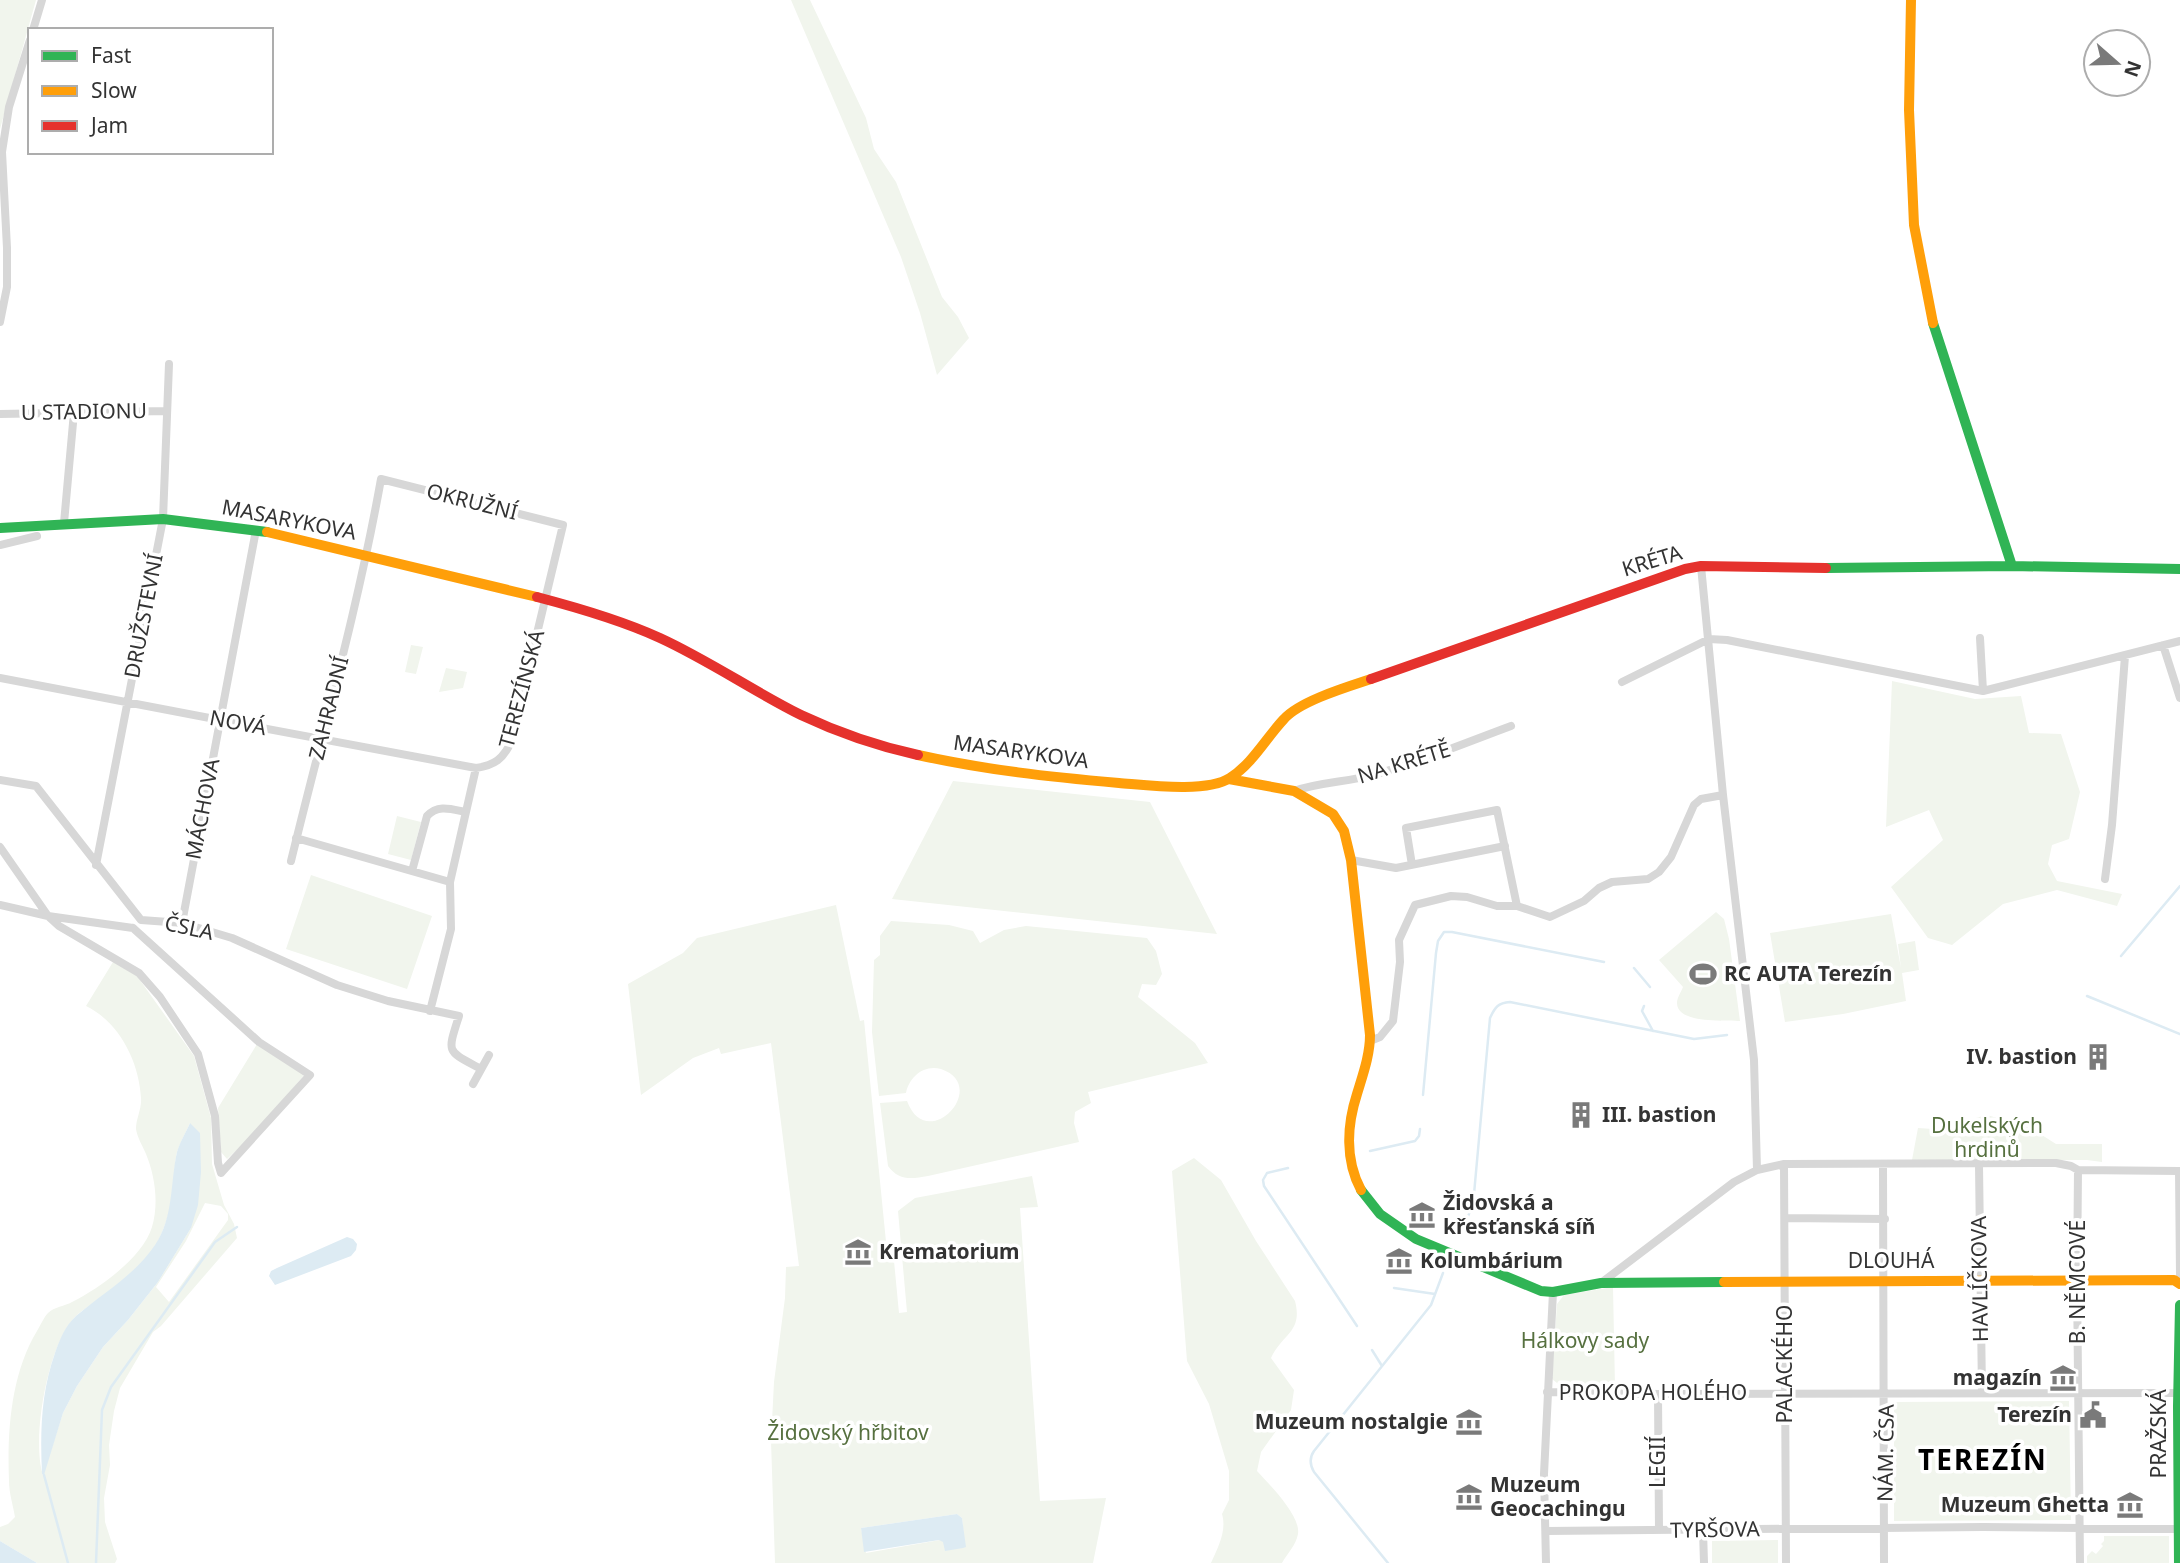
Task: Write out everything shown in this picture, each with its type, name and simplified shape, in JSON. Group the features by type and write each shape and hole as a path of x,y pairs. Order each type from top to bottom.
{"street":[{"path":"34,28 42,0"},
{"path":"1911,0 1909,110 1914,225 1935,332 2012,566"},
{"path":"0,322 7,287 2,152 9,107 28,46"},
{"name":"DRUŽSTEVNÍ","path":"96,865 163,519 169,364"},
{"name":"U STADIONU","path":"0,414 167,411"},
{"path":"64,523 74,412"},
{"name":"OKRUŽNÍ","path":"367,555 381,480 563,525 546,600"},
{"name":"MASARYKOVA","path":"0,528 163,519 256,530 564,604 613,620 660,638 813,720 885,748 962,765 1026,775 1170,787 1209,784 1229,779"},
{"name":"MÁCHOVA","path":"182,923 256,530"},
{"path":"0,545 37,536"},
{"name":"ZAHRADNÍ","path":"291,861 367,555"},
{"path":"1701,566 1723,795 1754,1060 1757,1170"},
{"name":"KRÉTA","path":"1229,779 1255,756 1286,716 1321,696 1685,569 1701,566 2012,566 2180,569"},
{"name":"TEREZÍNSKÁ","path":"450,882 476,768 490,766 504,757 511,742 546,600"},
{"path":"1980,638 1983,691"},
{"path":"1622,682 1709,639 1763,646 1983,691 2180,641"},
{"path":"2164,645 2180,698"},
{"path":"2105,879 2112,825 2125,656"},
{"name":"NOVÁ","path":"0,678 476,768"},
{"name":"NA KRÉTĚ","path":"1294,791 1409,765 1511,726"},
{"path":"1229,779 1294,791 1332,814 1344,831 1351,860 1370,1041 1349,1125 1349,1143 1357,1181 1367,1200 1391,1225 1418,1241 1541,1291 1553,1292 1544,1474 1545,1563"},
{"name":"ČSLA","path":"0,780 36,786 141,920 182,923 232,938 337,985 388,1001 459,1016 450,1049 453,1054 481,1069"},
{"path":"1370,1041 1380,1037 1393,1021 1400,962 1399,940 1415,905 1451,896 1467,897 1497,906 1517,906 1550,917 1584,901 1599,888 1612,883 1648,879 1658,872 1671,857 1694,805 1701,799 1723,795"},
{"path":"412,871 427,816 444,807 466,812"},
{"path":"1412,865 1406,828 1497,810 1517,906"},
{"path":"296,838 450,882 451,929 430,1011"},
{"path":"1351,860 1396,868 1504,846"},
{"path":"0,847 48,916 59,926 139,973 167,1007 198,1054 215,1116 221,1172 310,1075 258,1042 133,928 48,916 0,905"},
{"path":"133,928 141,920"},
{"path":"473,1084 489,1055"},
{"path":"1601,1283 1734,1182 1757,1170 1783,1164 2056,1163 2078,1170 2179,1171 2180,1274"},
{"name":"PALACKÉHO","path":"1783,1164 1786,1563"},
{"name":"HAVLÍČKOVA","path":"1979,1164 1982,1393"},
{"path":"1884,1165 1885,1394"},
{"name":"B. NĚMCOVÉ","path":"2078,1170 2078,1393"},
{"path":"1785,1218 1885,1219"},
{"name":"DLOUHÁ","path":"1553,1292 1601,1283 2174,1280 2180,1284"},
{"name":"PRAŽSKÁ","path":"2179,1563 2180,1304"},
{"name":"PROKOPA HOLÉHO","path":"1547,1392 1885,1394"},
{"path":"2080,1563 2078,1393 2179,1392"},
{"name":"NÁM. ČSA","path":"2078,1393 1885,1394 1884,1529 2180,1529"},
{"name":"LEGIÍ","path":"1658,1394 1659,1531"},
{"path":"1884,1529 1884,1563"},
{"name":"TYRŠOVA","path":"1546,1531 1884,1529"},
{"path":"1703,1530 1704,1563"}],"green space":[{"path":"0,0 36,0 28,28 0,129"},
{"path":"791,0 810,0 866,118 874,149 896,182 942,297 958,317 969,338 937,375 901,257"},
{"path":"411,645 423,647 416,674 405,672"},
{"path":"446,668 467,672 463,688 439,692"},
{"path":"1892,681 1975,699 2021,696 2029,733 2061,734 2080,792 2069,839 2052,845 2048,864 2057,881 2122,894 2117,906 2057,890 2003,904 1952,945 1928,938 1891,887 1943,840 1929,810 1886,827"},
{"path":"953,781 1150,802 1217,934 892,899"},
{"path":"397,816 421,822 411,860 388,854"},
{"path":"311,875 432,916 407,989 286,949"},
{"name":"Židovský hřbitov","path":"836,905 860,1021 864,1020 888,1262 894,1261 899,1313 907,1312 898,1211 915,1198 1032,1176 1038,1207 1020,1208 1040,1501 1106,1498 1093,1563 775,1563 771,1441 774,1382 785,1298 786,1267 799,1266 771,1043 721,1054 719,1048 693,1058 641,1095 628,984 683,953 697,938","holes":["957,1514 962,1518 965,1547 940,1540 866,1553 861,1528"]},
{"name":"RC AUTA Terezín","path":"1716,912 1724,919 1729,939 1740,1021 1703,1020 1685,1015 1679,1010 1677,1003 1683,987 1659,960"},
{"path":"1891,914 1901,968 1898,944 1915,941 1919,970 1902,973 1906,1001 1785,1022 1770,933"},
{"path":"891,921 949,925 973,931 980,943 1004,930 1026,926 1147,938 1156,951 1162,974 1156,985 1142,984 1138,997 1195,1043 1208,1063 1088,1092 1091,1103 1075,1112 1074,1123 1079,1142 928,1176 901,1177 888,1166 880,1103 907,1101 916,1116 928,1121 940,1119 950,1112 960,1089 955,1077 941,1069 929,1068 914,1077 906,1093 879,1096 872,1032 874,960 880,955 880,936"},
{"path":"113,962 137,976 194,1056 211,1118 212,1164 237,1238 153,1332 120,1388 109,1445 110,1465 104,1498 105,1522 117,1559 115,1563 37,1563 0,1541 0,1527 15,1517 9,1486 9,1443 12,1403 21,1366 48,1313 95,1289 140,1249 152,1227 155,1209 152,1171 136,1129 141,1102 136,1070 117,1032 98,1013 86,1006","holes":["190,1123 191,1228 158,1282 103,1347 77,1386 63,1413 43,1475 39,1439 41,1416 44,1393 57,1348 65,1330 75,1317 127,1277 148,1256 158,1241 171,1203 177,1152","205,1203 221,1206 228,1214 228,1220 169,1302 156,1287 186,1241"]},
{"path":"257,1044 305,1074 256,1132 227,1159 221,1152 218,1108"},
{"name":"Dukelských hrdinů","path":"1987,1115 2031,1128 2056,1144 2102,1144 2102,1162 1912,1160 1918,1128 1933,1129"},
{"path":"1194,1158 1221,1180 1295,1301 1297,1311 1294,1326 1271,1358 1294,1390 1291,1410 1261,1452 1257,1471 1290,1510 1298,1527 1295,1542 1282,1563 1211,1563 1221,1539 1222,1514 1229,1500 1229,1471 1209,1404 1187,1361 1172,1171"},
{"name":"Hálkovy sady","path":"1613,1287 1615,1387 1562,1387 1552,1379 1557,1304 1564,1295"},
{"path":"2069,1401 2071,1520 1894,1521 1894,1402"},
{"path":"2104,1536 2169,1536 2169,1563 2087,1563 2087,1556 2092,1551 2096,1554 2103,1546 2101,1544"},
{"path":"1778,1540 1778,1563 1712,1563 1712,1541"}],"shaded area":[{"path":"190,1123 200,1133 201,1172 198,1205 191,1228 158,1282 103,1347 77,1386 63,1413 44,1475 41,1458 42,1412 50,1368 59,1343 72,1320 128,1275 155,1245 168,1211 177,1152"},
{"path":"347,1237 357,1244 351,1256 275,1285 269,1276 271,1271 277,1268"},
{"path":"957,1514 962,1518 966,1547 945,1551 943,1542 939,1540 864,1552 861,1528"},
{"path":"0,1541 37,1563 0,1563"}],"waterway":[{"path":"2121,956 2180,886"},
{"path":"1423,1095 1436,953 1438,941 1444,932 1604,962"},
{"path":"1634,968 1650,987"},
{"path":"2087,996 2180,1034"},
{"path":"1459,1236 1473,1205 1490,1018 1497,1006 1510,1002 1694,1039 1727,1035"},
{"path":"1644,1006 1642,1011 1653,1031"},
{"path":"1370,1151 1415,1141 1420,1129"},
{"path":"1288,1168 1267,1173 1263,1180 1264,1186 1357,1326"},
{"path":"96,1563 102,1410 111,1387 215,1242 237,1227"},
{"path":"1388,1563 1314,1472 1311,1459 1314,1451 1431,1305 1443,1273"},
{"path":"1394,1288 1435,1294"},
{"path":"1372,1350 1382,1366"},
{"path":"44,1475 68,1563"}],"traffic: fast":[{"path":"1933,323 2012,566"},
{"path":"0,528 163,519 267,532"},
{"path":"1826,568 2012,566 2180,569"},
{"path":"1361,1190 1380,1214 1416,1239 1541,1291 1553,1292 1601,1283 1724,1282"},
{"path":"2179,1563 2180,1305"}],"traffic: slow":[{"path":"1911,0 1909,110 1914,225 1933,323"},
{"path":"267,532 537,597"},
{"path":"918,755 993,769 1068,778 1160,786 1192,787 1220,783 1238,772 1291,712 1324,695 1371,679"},
{"path":"1229,779 1294,791 1333,814 1344,831 1351,860 1370,1035 1349,1142 1352,1167 1361,1190"},
{"path":"1724,1282 2174,1280 2180,1284"}],"traffic: jam":[{"path":"1371,679 1685,569 1701,566 1826,568"},
{"path":"537,597 600,615 645,632 696,656 815,722 858,738 918,755"}],"place":[{"name":"RC AUTA Terezín","path":"1703,974"},
{"name":"IV. bastion","path":"2098,1057"},
{"name":"III. bastion","path":"1581,1115"},
{"name":"Židovská a křesťanská síň","path":"1422,1215"},
{"name":"Krematorium","path":"858,1252"},
{"name":"Kolumbárium","path":"1399,1261"},
{"name":"magazín","path":"2063,1378"},
{"name":"Terezín","path":"2093,1415"},
{"name":"Muzeum nostalgie","path":"1469,1422"},
{"name":"Muzeum Geocachingu","path":"1469,1497"},
{"name":"Muzeum Ghetta","path":"2130,1505"}],"district":[{"name":"TEREZÍN","path":"1983,1460"}]}
